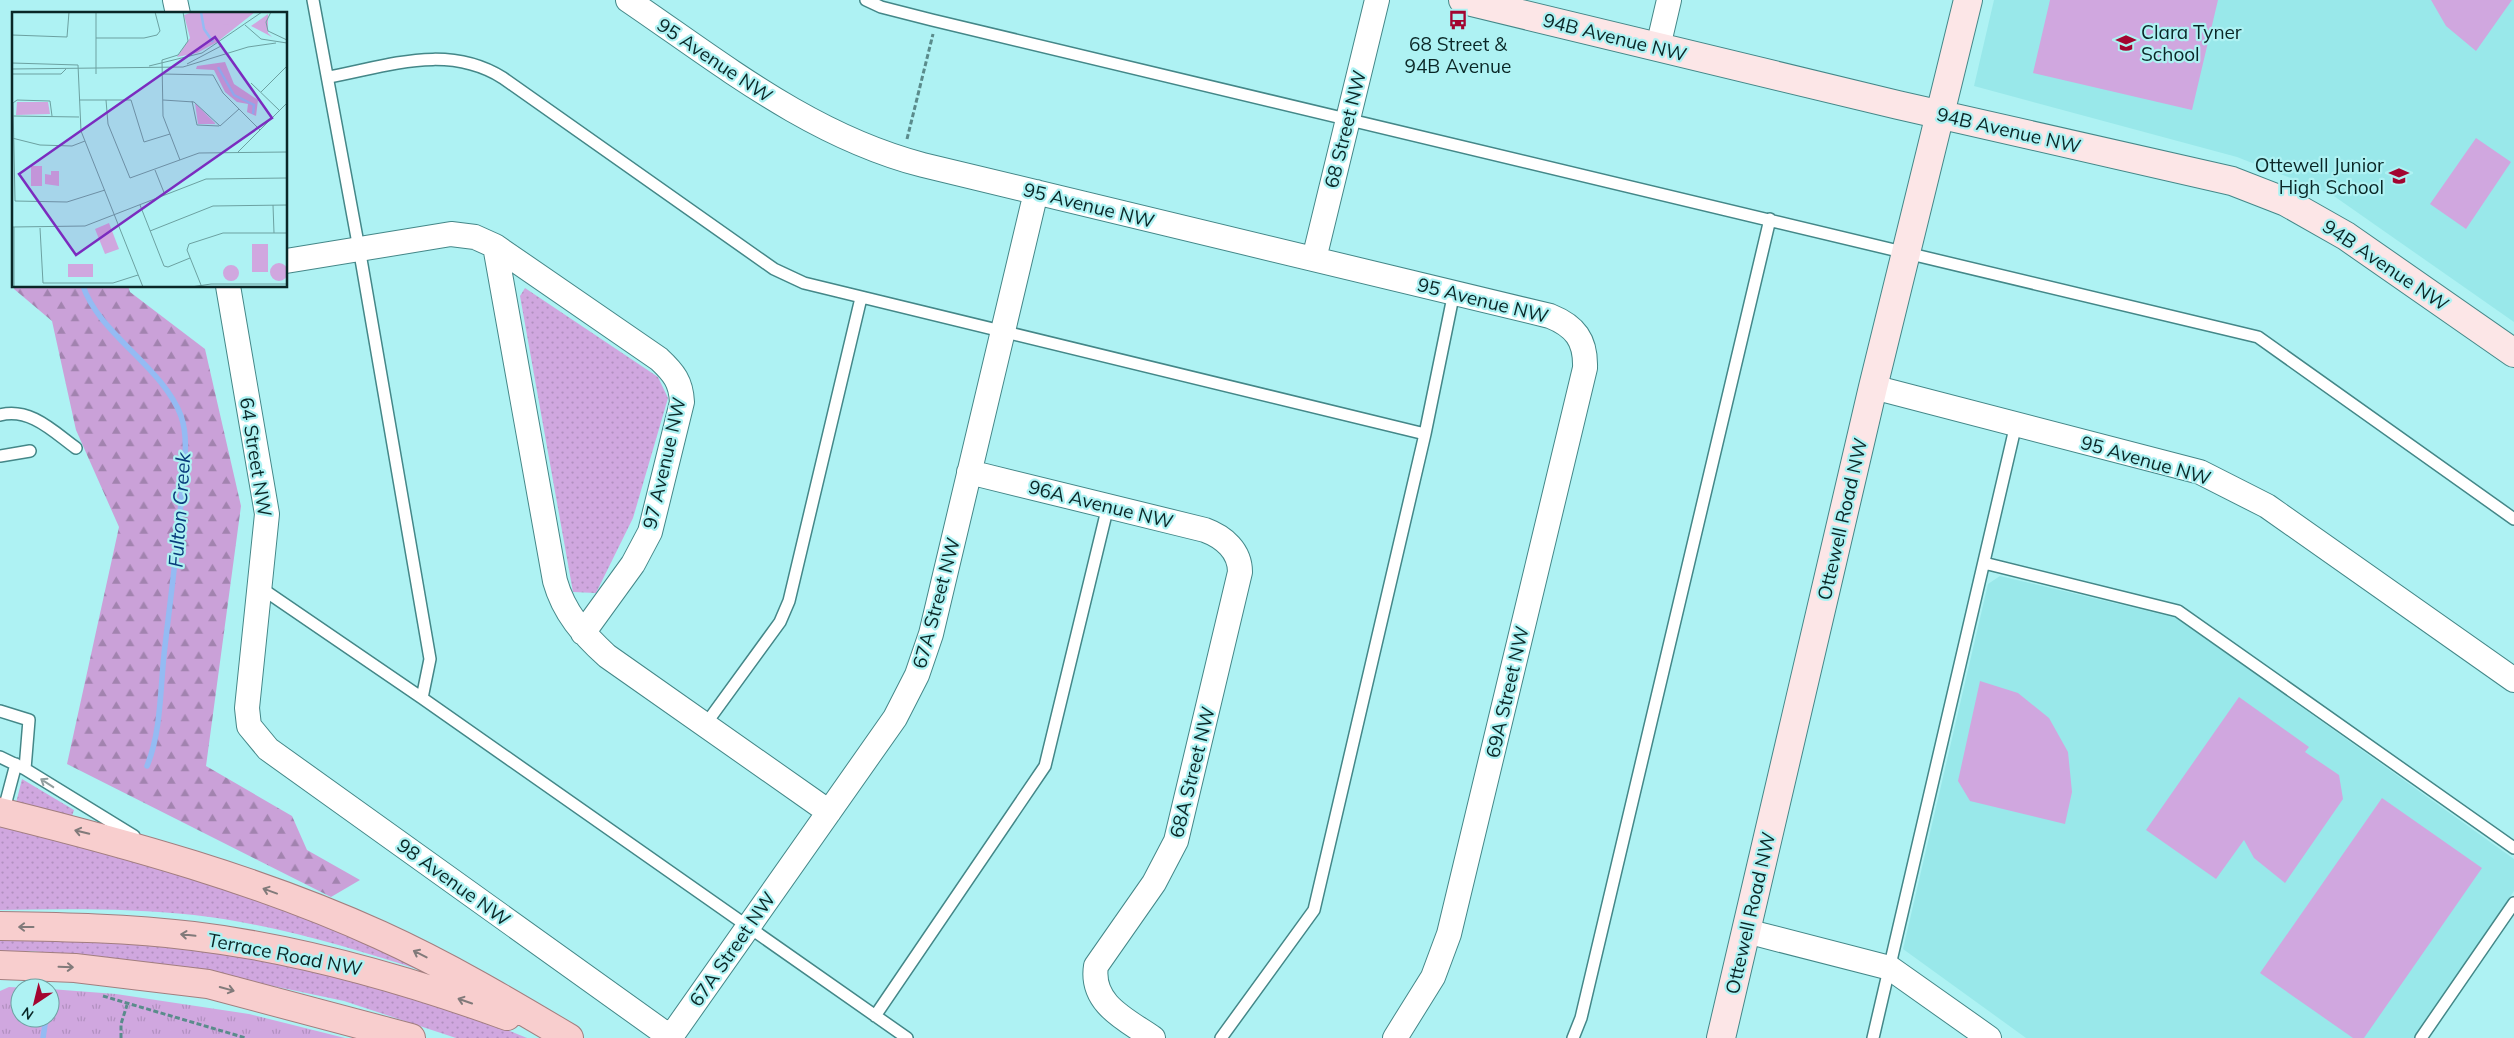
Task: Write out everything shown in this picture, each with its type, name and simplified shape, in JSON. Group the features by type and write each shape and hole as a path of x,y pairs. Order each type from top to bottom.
{"main road":[{"path":"1,813 116,841 179,861 244,882 379,934 460,974 569,1038"},
{"name":"Terrace Road NW","path":"0,926 111,929 193,936 280,950 344,964 423,986 514,1018 559,1038"},
{"path":"0,965 75,968 208,984 411,1038"}],"street":[{"name":"95 Avenue NW","path":"628,0 780,104 838,135 902,159 1454,292 1554,318 1579,337"},
{"name":"68 Street NW","path":"1314,259 1377,0"},
{"name":"94B Avenue NW","path":"1463,0 1940,115 2208,174 2286,202 2346,236 2514,353"},
{"path":"1658,48 1669,0"},
{"name":"Ottewell Road NW","path":"1721,1038 1873,387 1968,0"},
{"name":"67A Street NW","path":"670,1038 895,718 917,676 931,634 1036,192"},
{"name":"97 Avenue NW","path":"288,262 359,248 451,234 475,237 495,246 660,359 677,377 681,388 682,402 650,532 633,564 584,633"},
{"path":"495,246 555,581 566,610 584,633 607,656 829,812"},
{"name":"64 Street NW","path":"228,288 265,498 267,530 248,718"},
{"name":"69A Street NW","path":"1395,1038 1433,977 1449,934 1585,368 1585,347 1579,337"},
{"name":"95 Avenue NW","path":"1873,387 2200,472 2267,506 2514,680"},
{"name":"96A Avenue NW","path":"969,472 1205,530 1229,545"},
{"name":"68A Street NW","path":"1153,1038 1103,1001 1095,982 1096,966 1154,883 1176,840 1240,572 1240,563 1229,545"},
{"name":"98 Avenue NW","path":"248,718 249,726 268,749 670,1038"},
{"path":"1746,931 1890,968 1989,1038"}],"lane":[{"path":"313,0 329,77 430,659 422,698"},
{"path":"866,0 898,12 1906,251 2258,337 2514,520"},
{"path":"329,77 426,59 456,59 488,69 774,269 804,284 1425,434"},
{"path":"1573,1038 1581,1018 1770,219"},
{"path":"1221,1038 1314,910 1425,434 1454,292"},
{"path":"705,725 780,622 789,602 861,298"},
{"path":"0,415 19,413 35,419 76,448"},
{"path":"1872,1038 1890,968 2016,424"},
{"path":"0,456 30,450"},
{"path":"875,1016 1045,766 1108,506"},
{"path":"1984,563 2178,611 2514,848"},
{"path":"261,588 422,698 907,1038"},
{"path":"0,711 29,720 21,767 1,813"},
{"path":"0,756 99,816 179,861"},
{"path":"2421,1038 2514,903"}],"path":[{"path":"906,145 934,29"},
{"path":"96,993 127,1004 246,1038"},
{"path":"121,1038 121,1024 127,1004"}],"shaded area":[{"name":"Ottewell Junior High School","path":"1994,0 2514,0 2514,322 2331,194 2237,157 1974,86"},
{"path":"2000,576 2177,618 2514,859 2514,891 2414,1038 2026,1038 1903,949 1988,584"}],"green space":[{"path":"2050,0 2218,0 2192,110 2033,73"},
{"path":"2431,0 2512,0 2476,51 2446,26"},
{"path":"2476,138 2511,162 2466,229 2430,204"},
{"path":"129,288 130,292 205,349 241,506 206,766 292,816 307,850 360,880 331,897 67,764 119,527 76,430 52,321 14,289"},
{"path":"525,288 658,377 668,398 633,518 596,593 573,592 520,296"},
{"path":"1980,681 2018,693 2049,718 2068,752 2072,792 2065,824 1970,801 1958,781"},
{"path":"2239,697 2309,747 2305,752 2339,775 2343,799 2285,883 2254,858 2244,840 2216,879 2146,830"},
{"path":"22,779 74,810 72,816 16,803"},
{"path":"2382,798 2482,868 2364,1038 2353,1038 2260,973"},
{"path":"0,825 121,855 267,902 356,934 423,971 310,937 223,919 121,910 0,910"},
{"path":"32,936 213,949 339,974 473,1016 527,1038 456,1038 344,1001 183,967 31,951 0,951 0,937"},
{"path":"10,987 10,1028 60,1028 60,990 116,994 249,1014 345,1038 0,1038 0,991"}],"waterway":[{"name":"Fulton Creek","path":"84,288 91,303 103,320 146,366 172,398 181,416 185,434 180,510 163,661 160,707 152,752 147,766"},
{"name":"Fulton Creek","path":"43,1038 44,1028"}],"place":[{"name":"68 Street & 94B Avenue","path":"1458,20"},
{"name":"Clara Tyner School","path":"2126,43"},
{"name":"Ottewell Junior High School","path":"2399,176"}]}
